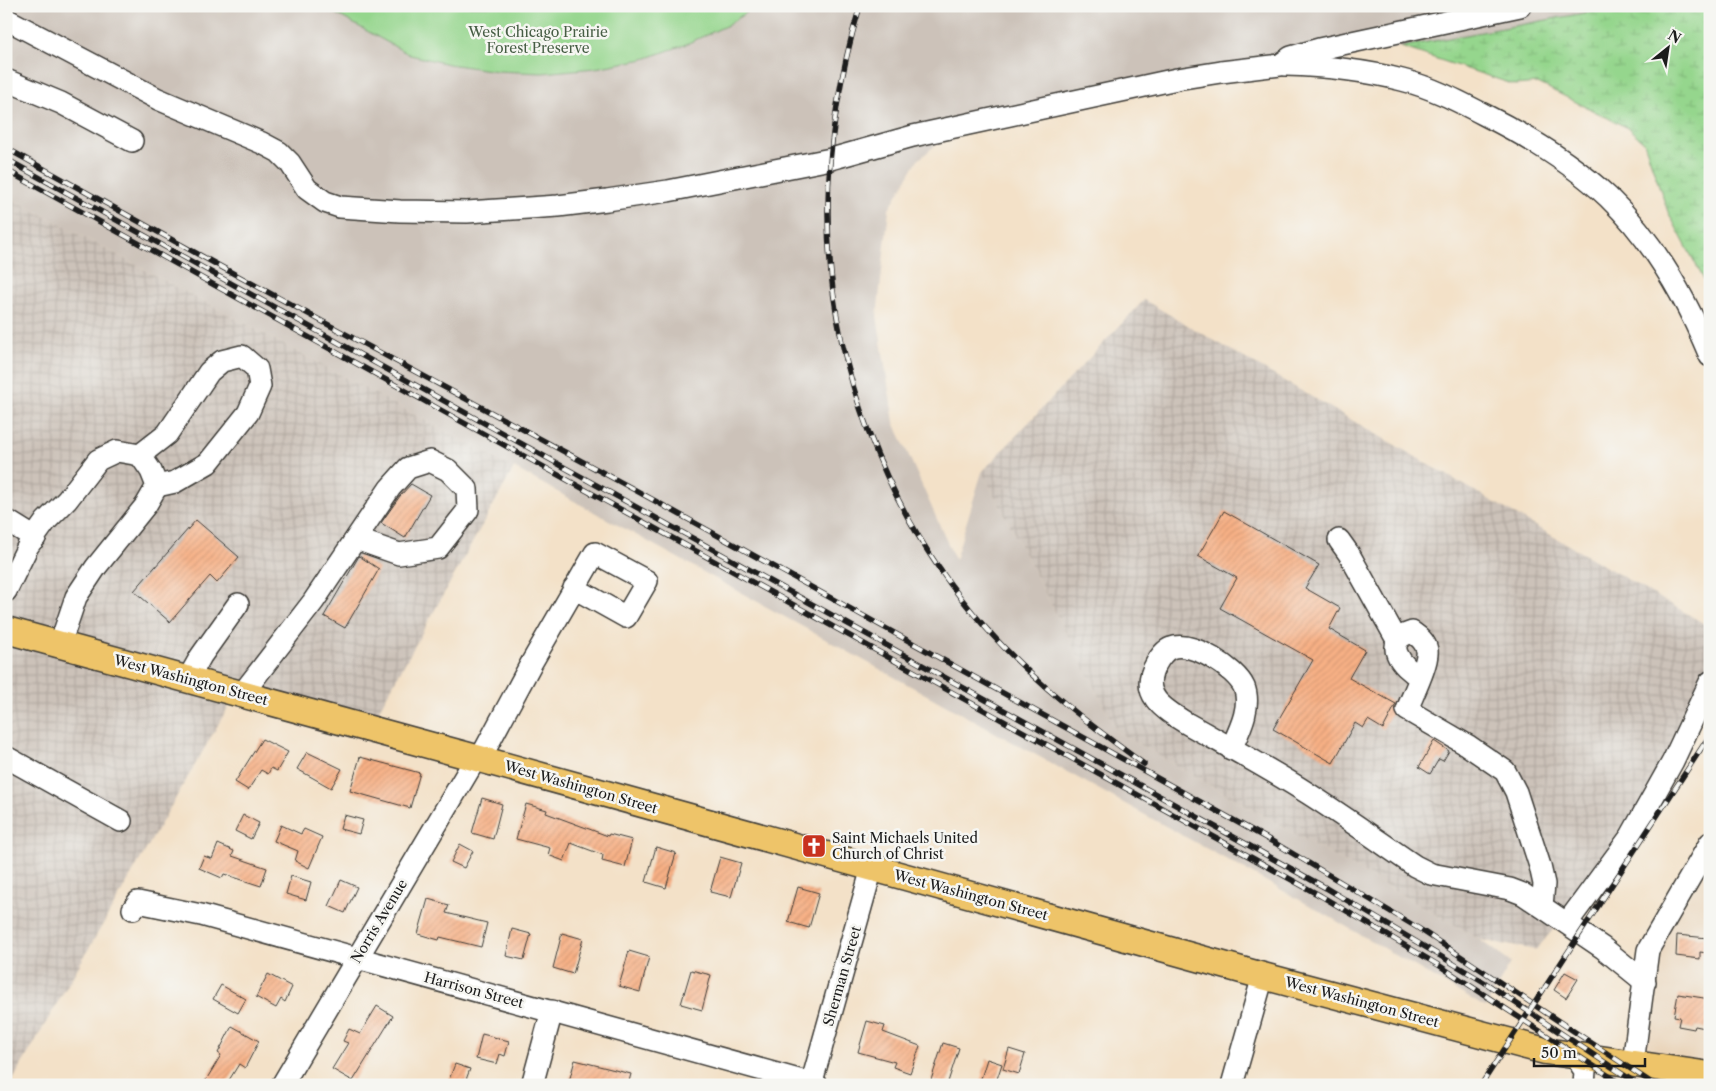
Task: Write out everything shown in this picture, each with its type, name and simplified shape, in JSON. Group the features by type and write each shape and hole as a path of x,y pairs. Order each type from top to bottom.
{"main road":[{"name":"West Washington Street","path":"6,630 478,758 1263,976 1545,1051 1710,1075"}],"street":[{"path":"1280,65 1291,57 1319,48 1520,6"},
{"path":"6,19 158,99 279,152 290,163 307,189 325,202 340,207 400,212 467,212 558,206 668,191 831,159 913,136 1177,79 1220,72 1280,65 1315,66 1340,68 1403,80 1448,95 1513,129 1546,148 1608,198 1633,225 1682,295 1710,356"},
{"path":"6,80 61,103 132,141"},
{"path":"60,644 76,596 96,567 146,505 158,486 175,482 208,463 248,413 260,386 258,369 242,356 222,361 209,372 167,434 140,456"},
{"path":"6,591 12,576 35,538 98,460 117,451 140,456 151,471 158,486"},
{"path":"242,694 313,602 356,538 390,488 408,468 430,462 448,470 467,490 468,510 438,548 399,554 356,538"},
{"path":"6,520 35,538"},
{"path":"1339,540 1349,554 1397,640 1402,635 1412,632 1422,638 1427,651 1424,667 1407,710 1496,764 1505,771 1511,780 1540,866 1544,884 1542,906"},
{"name":"Norris Avenue","path":"282,1085 478,758 574,588"},
{"path":"188,679 201,656 238,604"},
{"path":"1231,749 1244,716 1246,704 1244,687 1229,670 1198,650 1186,647 1171,648 1160,657 1153,669 1150,682 1152,694 1165,710 1231,749 1308,793 1415,866 1431,874 1510,889 1523,894 1603,948 1645,982"},
{"path":"1567,923 1631,836 1673,761 1710,682"},
{"path":"6,757 121,821"},
{"path":"1633,1063 1648,950 1710,844"},
{"name":"Sherman Street","path":"814,1084 872,868"},
{"name":"Harrison Street","path":"133,909 138,902 201,915 814,1084"},
{"path":"1232,1085 1263,976"},
{"path":"532,1085 552,1011"},
{"path":"1575,1056 1585,1071 1584,1085"}],"shaded area":[{"path":"6,6 322,6 410,55 448,64 497,71 542,73 595,68 644,59 684,45 728,25 755,6 1622,6 953,130 917,161 889,209 877,316 894,422 955,560 982,472 1117,732 1480,940 1511,963 1485,1007 1309,905 514,468 6,195"},
{"path":"6,195 514,468 371,724 6,620"},
{"path":"1144,300 1710,627 1710,666 1703,685 1622,848 1536,950 1480,940 1117,732 982,472"},
{"path":"6,642 230,704 10,1085 6,1085"},
{"path":"1710,862 1710,1067 1644,1061 1654,953"}],"green space":[{"name":"West Chicago Prairie Forest Preserve","path":"322,6 755,6 728,25 684,45 644,59 595,68 542,73 497,71 448,64 410,55"},
{"path":"1622,6 1710,6 1710,291 1668,212 1644,142 1628,128 1538,83 1515,85 1401,47"}],"building":[{"path":"411,484 430,495 405,538 381,523"},
{"path":"1224,511 1319,565 1305,588 1340,608 1329,629 1365,650 1349,678 1396,704 1383,729 1368,720 1363,728 1355,723 1333,763 1273,729 1313,660 1220,608 1237,578 1198,556"},
{"path":"196,520 239,557 217,583 210,576 170,622 134,591"},
{"path":"359,556 379,569 345,628 324,616"},
{"path":"262,739 288,752 277,771 271,768 268,774 261,770 248,790 235,782"},
{"path":"1434,741 1449,751 1443,761 1439,759 1430,774 1419,767"},
{"path":"307,752 342,769 331,788 297,769"},
{"path":"360,757 420,773 410,808 350,791"},
{"path":"482,798 502,804 493,839 472,833"},
{"path":"526,804 547,810 546,813 608,836 609,834 632,840 625,867 602,861 603,855 571,843 564,861 548,855 550,848 516,839"},
{"path":"243,815 259,823 251,839 235,831"},
{"path":"344,815 363,820 359,834 340,829"},
{"path":"281,825 301,834 304,829 322,837 309,868 295,861 298,851 274,841"},
{"path":"218,844 234,851 232,856 267,868 261,886 224,874 222,878 199,868 204,856 212,859"},
{"path":"460,844 473,851 464,868 451,862"},
{"path":"656,847 676,853 666,888 646,882"},
{"path":"720,857 741,863 731,897 710,892"},
{"path":"291,876 311,882 306,900 286,894"},
{"path":"341,880 357,887 345,913 329,906"},
{"path":"798,887 819,893 809,928 788,922"},
{"path":"428,899 449,905 446,913 487,923 481,947 440,937 439,940 418,934"},
{"path":"512,929 531,934 524,960 506,956"},
{"path":"562,933 583,939 573,974 553,968"},
{"path":"1677,935 1708,938 1707,953 1700,952 1700,959 1676,956"},
{"path":"629,951 649,957 640,992 619,986"},
{"path":"691,970 711,975 702,1010 681,1004"},
{"path":"1565,972 1578,979 1566,998 1554,990"},
{"path":"268,974 292,987 285,1002 281,999 276,1008 256,997"},
{"path":"221,985 246,999 238,1013 213,999"},
{"path":"1678,994 1710,999 1710,1029 1695,1026 1694,1029 1678,1026 1680,1017 1674,1016"},
{"path":"377,1006 393,1016 353,1081 332,1069 348,1043 343,1041 349,1029 360,1034"},
{"path":"867,1021 885,1026 883,1032 920,1046 910,1073 893,1067 895,1062 858,1052"},
{"path":"232,1026 259,1041 245,1068 239,1064 226,1085 203,1085 221,1055 218,1053"},
{"path":"482,1034 509,1041 505,1056 500,1054 497,1064 476,1059"},
{"path":"943,1043 959,1048 947,1085 931,1080"},
{"path":"1009,1049 1025,1054 1019,1074 1003,1069"},
{"path":"987,1059 1002,1064 995,1085 979,1085"},
{"path":"575,1060 631,1074 628,1085 568,1085"},
{"path":"455,1064 470,1069 464,1085 447,1085"}],"railway":[{"path":"860,6 847,55 837,107 830,158 828,209 830,266 838,322 851,378 869,432 891,485 918,535 950,583 985,627 1041,683 1102,733 1144,764"},
{"path":"6,148 214,263 637,491 1275,843 1418,928 1655,1085"},
{"path":"6,159 1326,888 1484,982 1639,1085"},
{"path":"6,170 1321,896 1440,966 1623,1085"},
{"path":"1481,1085 1710,735"}],"place":[{"name":"Saint Michaels United Church of Christ","path":"814,846"}]}
